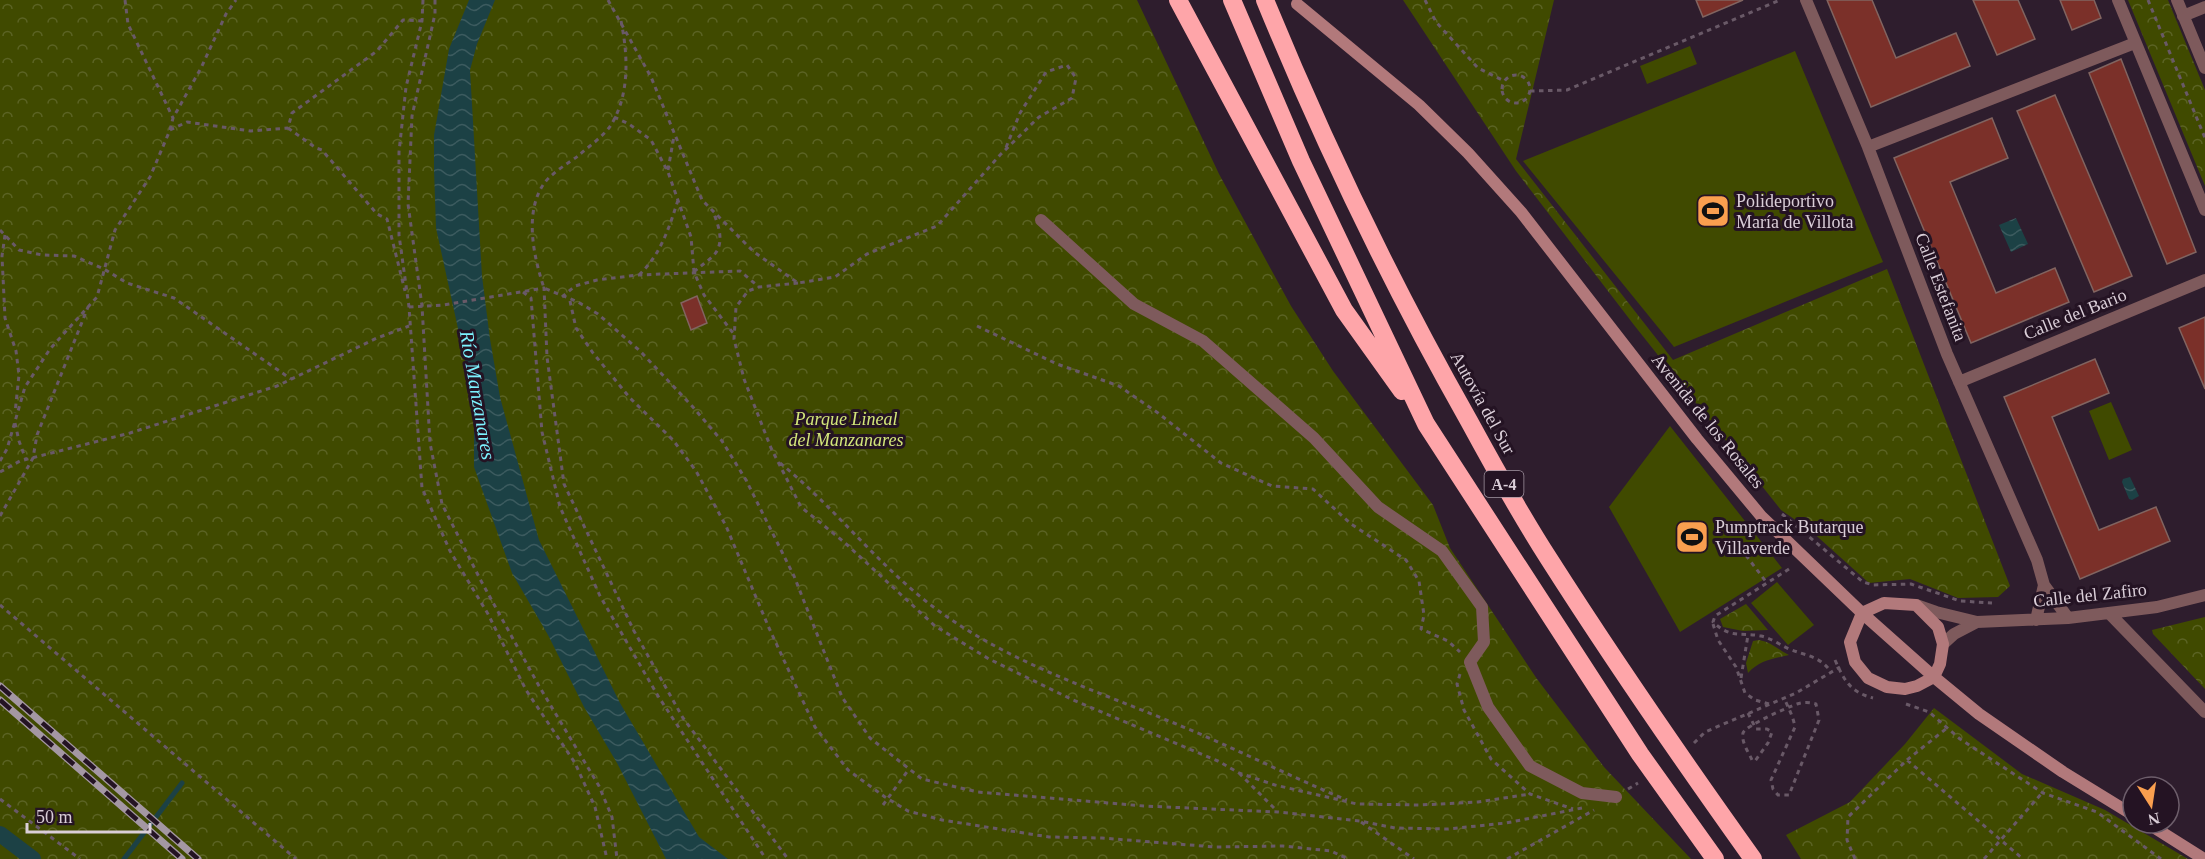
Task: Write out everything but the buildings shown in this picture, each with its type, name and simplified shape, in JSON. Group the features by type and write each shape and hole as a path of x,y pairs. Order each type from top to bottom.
{"highway":[{"path":"1178,0 1344,310 1426,424"},
{"name":"A-4","path":"1232,0 1250,46 1343,252 1383,330 1426,424 1640,754 1715,859"},
{"name":"Autovía del Sur","path":"1265,0 1299,83 1367,230 1422,337 1505,486 1548,558 1667,737 1753,859"}],"street":[{"name":"Calle Estefanita","path":"1806,0 1868,147 1959,382 2037,560 2044,585 2068,618"},
{"path":"2118,0 2205,210"},
{"path":"2177,0 2205,68"},
{"name":"Avenida de los Rosales","path":"1297,4 1419,105 1468,153 1521,212 1696,439 1761,516 1862,613 1934,677 2001,730 2062,772 2121,808"},
{"path":"2183,16 2205,7"},
{"path":"1868,147 2136,43"},
{"path":"1041,220 1134,304 1203,341 1314,438 1378,507 1442,551 1482,607 1484,642 1470,662 1488,707 1512,743 1530,766 1582,793 1616,797"},
{"name":"Calle del Bario","path":"1959,382 2205,280"},
{"name":"Calle Estefanita","path":"2036,620 2044,585"},
{"name":"Calle del Zafiro","path":"1916,605 1977,622 2036,620 2157,607 2205,595"},
{"path":"1884,603 1916,605 1938,627 1943,644 1940,664 1934,677 1917,686 1905,689 1887,687 1868,678 1855,662 1850,642 1862,613 1884,603"},
{"path":"2109,613 2205,712"},
{"name":"Calle del Zafiro","path":"1943,644 1954,634 1977,622"},
{"path":"2166,835 2204,859"}],"path":[{"path":"125,0 128,24 173,118"},
{"path":"0,460 7,450 25,387 50,349 97,297 115,230 150,177 173,118 201,68 226,14 236,0"},
{"path":"423,0 422,21 406,87 399,152 399,235 409,307 422,488 450,551 488,614 526,690 574,763 595,807 607,859"},
{"path":"435,0 435,14 412,116 408,204 422,306 430,443 442,504 539,686 599,786 612,817 617,859"},
{"path":"608,0 651,77 702,200 754,252 798,283"},
{"path":"1425,0 1436,22 1478,68 1504,81"},
{"path":"1530,91 1567,90 1780,0"},
{"path":"2148,0 2205,138"},
{"path":"288,128 292,113 378,51 403,20 422,21"},
{"path":"621,21 626,44 627,65 623,93 611,126 544,183 537,196 533,214 536,266 544,288 547,357 564,484 634,631 683,718 788,859"},
{"path":"1005,150 1020,113 1046,72 1067,64 1076,78 1072,98 1039,117 1005,150 937,226 867,254 835,277 759,287 748,291 736,307 734,334 744,379 778,462 801,507 844,542 935,626 989,659 1071,699 1218,761 1239,773 1275,785 1357,804 1420,806 1530,795"},
{"path":"1520,75 1528,81 1530,91 1526,100 1518,103 1504,98 1502,90 1504,81 1511,76 1520,75"},
{"path":"614,117 629,124 651,140 668,172 691,237 694,272 704,295 734,334"},
{"path":"170,130 187,122 251,131 288,128 315,148 322,150 376,214 387,219 409,307"},
{"path":"668,172 675,134"},
{"path":"639,275 651,264 663,243 678,198"},
{"path":"694,272 713,256 719,246 720,232 713,211"},
{"path":"0,230 19,250 42,255 74,256 104,268 127,283 174,298 291,379"},
{"path":"5,235 2,256 5,318 16,351 19,375 15,421 26,460"},
{"path":"562,297 575,286 597,280 694,272 740,271 759,287"},
{"path":"409,307 443,306 544,288 598,314 640,351 722,441 746,480 794,576 842,697 870,738 922,779 978,792 1144,806 1278,812 1360,821 1395,828 1448,829 1506,822 1583,807"},
{"path":"523,292 531,298 542,432 560,507 600,597 658,696 766,859"},
{"path":"570,300 576,328 593,353 630,398 673,440 696,471 726,526 769,628 815,727 848,770 908,811 942,820 1049,837 1102,838 1215,847 1283,846 1331,852 1348,859"},
{"path":"0,516 33,458 37,435 89,306"},
{"path":"0,472 26,460 130,432 276,386 377,338 410,326"},
{"path":"977,326 1058,364 1119,386 1158,413 1221,463 1272,486 1313,489 1351,524 1406,560 1419,581 1424,615 1421,629 1448,641"},
{"path":"778,462 809,487 896,575 940,612 967,631 1028,663 1183,727 1306,784 1357,804"},
{"path":"1777,510 1863,582 1873,585 1911,584 1960,601 1992,603"},
{"path":"1735,541 1767,583"},
{"path":"1770,704 1755,700 1744,693 1737,667 1718,640 1713,622 1715,616 1789,568"},
{"path":"0,605 296,859"},
{"path":"1713,622 1726,632 1735,635 1763,636 1789,649 1812,655 1823,662 1831,672"},
{"path":"1741,680 1748,634"},
{"path":"1835,660 1845,681 1857,691 1880,699"},
{"path":"1694,743 1705,732 1784,698 1839,667 1855,662"},
{"path":"1822,678 1824,683"},
{"path":"1748,713 1753,724 1756,729 1767,729 1772,732 1768,743 1755,761 1752,760 1743,739 1743,732 1747,727 1753,724 1789,708 1799,704 1816,704 1819,720 1789,795 1778,795 1773,789 1771,780 1795,727 1794,719 1789,708 1784,698"},
{"path":"1900,702 1929,712 1960,739 2043,793 2097,812 2161,859"},
{"path":"1855,859 1847,840 1848,817 1907,760 1947,728"},
{"path":"1907,760 2023,859"},
{"path":"883,805 909,769"},
{"path":"1239,773 1278,812"},
{"path":"1507,859 1638,783"},
{"path":"1983,859 2043,793"},
{"path":"0,800 80,859"},
{"path":"1360,821 1414,859"}],"green space":[{"name":"Parque Lineal del Manzanares","path":"0,0 1137,0 1219,174 1291,306 1333,371 1433,505 1450,548 1537,679 1604,767 1691,859 0,859"},
{"path":"1403,0 1554,0 1516,159 1673,360 1887,269 2010,586 1998,597 1958,598 1910,579 1869,583 1810,530 1781,510 1634,325 1516,171"},
{"path":"2128,0 2168,0 2205,90 2205,186"},
{"path":"1690,46 1697,64 1647,84 1640,66"},
{"name":"Polideportivo María de Villota","path":"1795,51 1883,262 1674,347 1523,161"},
{"path":"2111,402 2132,450 2109,460 2089,411"},
{"name":"Pumptrack Butarque Villaverde","path":"1670,426 1782,568 1680,632 1609,507"},
{"path":"1777,582 1814,625 1788,645 1751,603"},
{"path":"1746,604 1768,630 1743,631 1723,627 1720,619"},
{"path":"2205,617 2205,689 2153,634 2152,630"},
{"path":"1759,640 1789,655 1762,663 1748,673 1746,663 1753,641"},
{"path":"1934,708 2022,774 2105,810 2121,819 2121,835 2147,835 2188,859 1801,859 1786,835 1850,802 1905,744"}],"water":[{"name":"Río Manzanares","path":"469,0 495,0 477,44 470,70 482,276 500,397 539,540 620,703 699,837 728,859 666,859 617,763 512,573 474,467 474,425 466,365 436,228 434,170 434,135 449,49"},
{"path":"2016,218 2028,244 2011,252 1999,225"},
{"path":"2130,477 2139,496 2132,500 2129,499 2122,482 2123,479"}],"waterway":[{"path":"124,859 182,783"},
{"path":"0,834 33,859"}],"railway":[{"path":"0,686 198,859"},
{"path":"0,700 182,859"}],"place":[{"name":"Polideportivo María de Villota","path":"1713,211"},
{"name":"Pumptrack Butarque Villaverde","path":"1692,537"}]}
